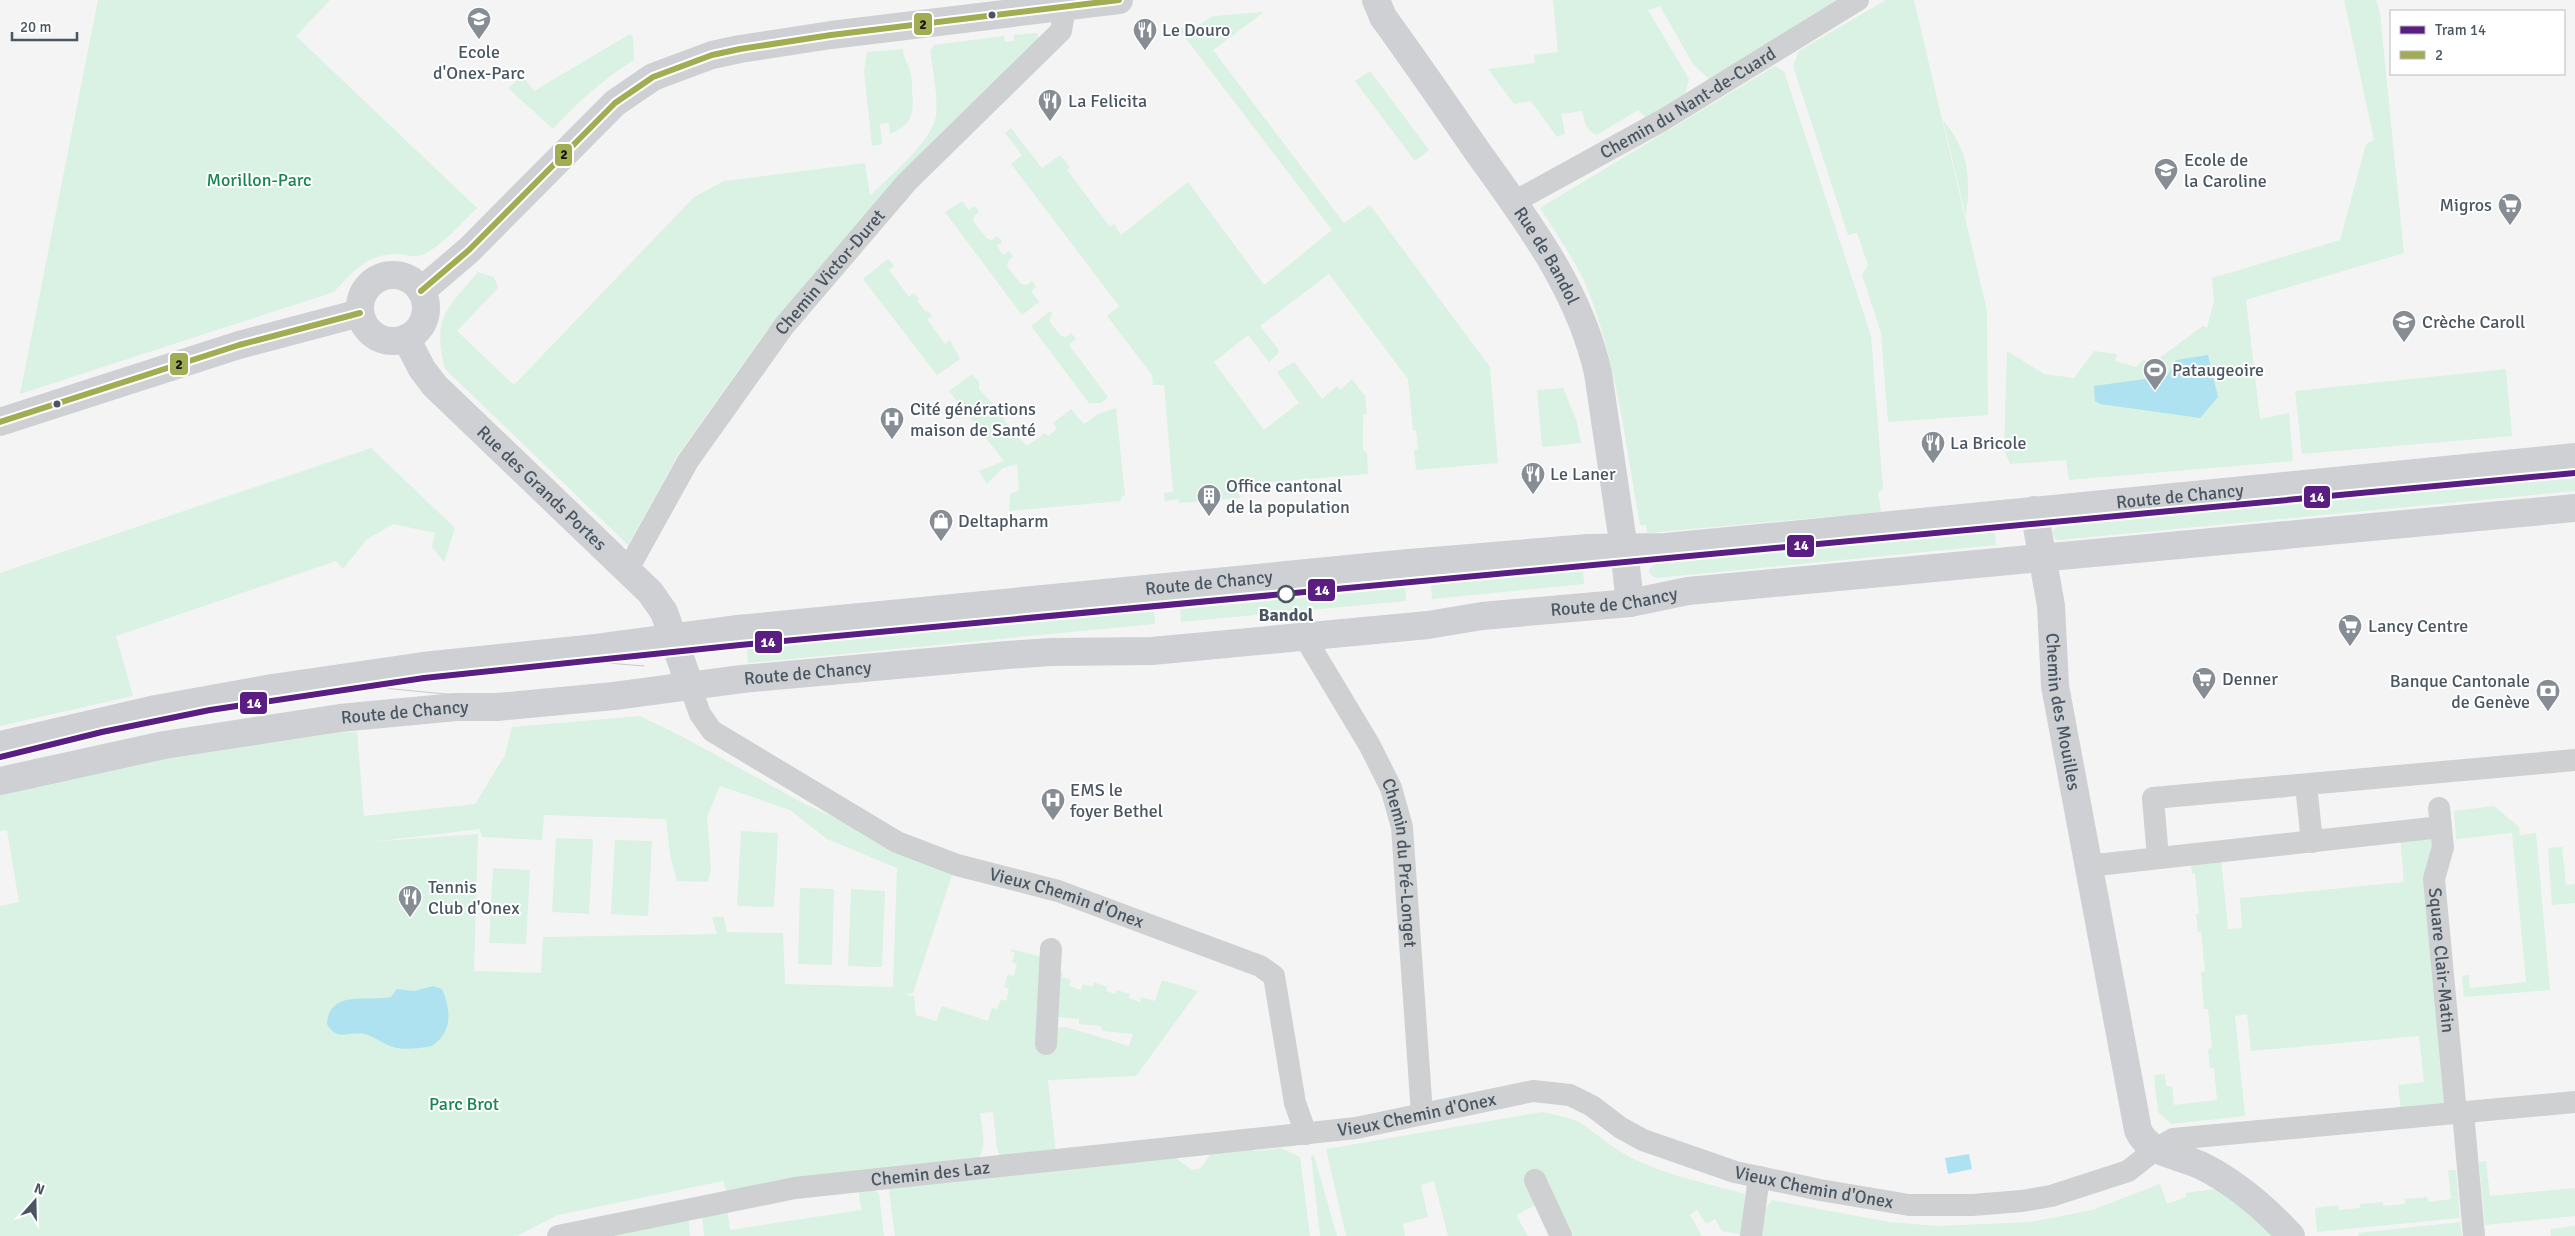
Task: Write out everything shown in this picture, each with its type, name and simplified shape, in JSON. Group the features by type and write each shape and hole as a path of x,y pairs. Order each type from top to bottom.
{"main road":[{"path":"421,291 469,250 615,102 653,77 712,55 740,49 832,35 1120,0"},
{"name":"Rue de Bandol","path":"1376,0 1383,17 1514,202 1562,277 1592,346 1624,549 1630,603"},
{"path":"386,275 407,278 421,291 426,309 423,321 418,329 406,338 396,341 375,336 366,327 360,312 360,302 365,290 373,281 386,275"},
{"path":"0,422 239,345 360,312"},
{"name":"Rue des Grands Portes","path":"406,338 422,369 435,386 650,592 664,612 690,686"},
{"name":"Route de Chancy","path":"0,745 147,711 272,688 423,666 674,639 738,629 1052,600 1171,585 1454,559 1588,548 1624,549 1928,522 2575,457"},
{"name":"Route de Chancy","path":"0,781 164,745 340,718 456,706 497,707 1007,655 1052,652 1152,651 1428,625 1482,616 1630,603 1688,591 2575,508"},
{"name":"Chemin des Mouilles","path":"2034,510 2054,631 2056,686 2087,866 2138,1130 2142,1139 2156,1149"},
{"path":"2156,1149 2199,1164 2218,1174 2272,1216 2292,1236"}],"street":[{"name":"Chemin du Nant-de-Cuard","path":"1514,202 1663,120 1858,0"},
{"name":"Chemin Victor-Duret","path":"628,569 688,461 784,326 907,182 1061,31 1065,7"},
{"name":"Chemin du Pré-Longet","path":"1304,636 1370,746 1391,788 1402,827 1422,1114"},
{"name":"Vieux Chemin d'Onex","path":"690,686 700,714 712,731 897,842 958,865 1058,891 1260,966 1274,976 1295,1103 1306,1134 1356,1128 1533,1091 1555,1092 1570,1095 1592,1106 1621,1128 1643,1140 1734,1172 1890,1203 1972,1205 2044,1198 2091,1185 2128,1172 2156,1149"},
{"path":"2158,858 2153,798 2575,760"},
{"path":"2087,866 2312,842 2306,784"},
{"name":"Square Clair-Matin","path":"2312,842 2440,817 2443,847 2434,879 2474,1236"},
{"path":"1046,1044 1051,949"},
{"path":"2156,1149 2173,1139 2575,1102"},
{"name":"Chemin des Laz","path":"558,1236 794,1188 1306,1134"},
{"path":"1751,1236 1759,1178"},
{"path":"1535,1180 1561,1236"}],"green space":[{"name":"Morillon-Parc","path":"98,0 330,0 296,36 477,208 431,250 417,256 398,254 369,260 347,277 334,292 20,394"},
{"path":"1553,0 1842,0 1710,80 1693,64 1660,6 1648,10 1689,79 1685,94 1646,118 1638,110 1597,135 1588,128 1582,111 1561,114 1565,134 1557,137 1531,101 1514,104 1488,69 1535,63 1534,55 1558,52"},
{"path":"1886,0 1914,0 1987,311 1988,415 1888,422 1881,333 1862,275 1868,265 1857,233 1848,235 1793,66 1799,51"},
{"path":"2344,0 2376,0 2380,13 2404,253 2246,300 2260,419 2289,413 2293,461 2069,480 2066,460 2010,464 2004,449 2007,351 2044,374 2074,378 2094,351 2117,354 2115,361 2136,367 2143,360 2154,362 2203,326 2207,328 2214,301 2212,278 2340,240 2366,144 2374,140"},
{"path":"1264,12 1213,50 1344,223 1370,205 1490,367 1498,463 1416,470 1414,450 1418,449 1416,430 1413,430 1408,379 1329,274 1260,326 1279,350 1278,354 1269,362 1248,335 1214,362 1264,430 1299,403 1277,372 1294,362 1322,399 1337,386 1340,390 1352,379 1365,396 1367,414 1363,414 1363,450 1367,453 1368,474 1239,485 1240,498 1179,503 1179,499 1165,501 1164,493 1173,492 1164,385 1153,385 1152,375 1107,316 1119,306 1011,164 1022,155 1005,133 1011,128 1042,168 1060,155 1070,167 1067,170 1110,227 1114,224 1121,235 1188,182 1264,285 1332,230 1178,28 1197,26 1213,16"},
{"path":"1037,33 1039,40 772,329 767,330 678,455 628,545 445,369 441,351 441,325 450,306 478,272 494,277 498,288 457,331 514,385 694,197 724,181 865,163 870,196 918,148 933,126 936,116 936,100 930,51 934,45 1004,36 1005,42 1014,41 1014,35"},
{"path":"630,34 633,37 634,60 591,92 553,129 508,88 523,76 534,91"},
{"path":"903,49 912,78 912,112 908,122 890,134 889,123 880,124 882,144 872,146 864,71 867,52"},
{"path":"1775,66 1784,71 1871,336 1883,490 1878,492 1881,512 1647,533 1646,525 1640,525 1614,376 1598,318 1578,269 1540,208"},
{"path":"1370,71 1429,150 1415,161 1355,81"},
{"path":"1943,120 1960,145 1966,163 1968,182 1967,221"},
{"path":"962,201 969,210 975,206 979,212 974,216 973,221 987,239 992,240 997,236 1002,242 997,246 1003,255 1009,251 1013,257 1008,261 1007,266 1021,284 1027,285 1032,281 1036,287 1031,291 1039,302 1022,315 945,212"},
{"path":"888,259 894,266 889,270 909,297 914,293 919,299 917,301 932,316 927,319 945,344 950,340 960,359 937,375 863,279"},
{"path":"1050,311 1052,314 1049,321 1061,336 1066,337 1071,333 1076,339 1069,345 1108,397 1101,403 1089,403 1031,326"},
{"path":"2506,369 2512,436 2302,454 2295,391"},
{"path":"972,374 979,382 979,389 1004,416 1004,421 1027,446 1045,433 1048,436 1057,429 1053,423 1071,409 1084,424 1098,414 1116,408 1125,496 1121,497 1121,501 1009,511 1010,494 1019,490 1017,464 1003,468 987,484 979,471 1004,461 949,391"},
{"path":"1563,388 1577,422 1581,443 1542,447 1537,390"},
{"path":"371,448 455,528 444,562 432,547 435,533 393,524 366,540 343,569 336,561 116,636 133,696 0,726 0,573"},
{"path":"2575,477 2575,491 2059,540 2055,539 2052,532 2057,526"},
{"path":"1995,532 1996,545 1656,578 1650,574 1649,570 1654,564"},
{"path":"1583,571 1584,584 1432,599 1431,585"},
{"path":"1405,588 1406,601 1181,622 1180,609"},
{"path":"1154,611 1155,624 748,663 747,649"},
{"name":"Parc Brot","path":"640,716 681,736 805,804 953,872 913,993 904,995 914,996 916,1015 936,1021 942,1006 988,1021 992,1008 997,1009 1001,999 1006,1001 1009,988 1004,987 1008,974 1014,976 1017,964 1012,962 1015,953 1010,951 1011,949 1045,958 1040,1029 1066,1027 1129,1046 1133,1034 1102,1031 1101,1026 1079,1024 1079,1019 1058,1017 1055,972 1063,973 1062,977 1071,980 1069,986 1081,990 1083,984 1093,987 1094,982 1107,987 1106,991 1115,994 1117,990 1130,994 1129,998 1140,1002 1141,997 1155,1001 1162,980 1198,991 1136,1076 1048,1080 1056,1154 1000,1156 997,1149 993,1112 980,1113 983,1146 979,1158 974,1163 727,1192 723,1181 558,1215 517,1236 0,1236 0,906 19,902 7,830 0,831 0,793 76,774 313,733 357,732 364,816 475,804 505,755 512,727","holes":["720,786 790,810 827,839 897,868 893,987 785,984 783,933 727,932 724,917 712,917 717,934 543,937 541,973 474,971 478,834 370,842 480,829 482,837 542,840 544,815 666,819 670,855 677,881 708,882 711,869 707,816"]},
{"path":"2494,806 2519,827 2520,835 2536,833 2550,990 2464,997 2462,976 2469,975 2470,988 2526,982 2512,833 2456,839 2454,811"},
{"path":"741,831 778,833 774,907 737,906"},
{"path":"2436,832 2450,1108 2401,1112 2398,1085 2424,1082 2419,1036 2251,1051 2247,1014 2235,1016 2245,1116 2171,1124 2158,1112 2154,1075 2165,1074 2166,1086 2172,1086 2174,1105 2217,1100 2214,1068 2210,1068 2208,1049 2212,1048 2208,1009 2204,1009 2201,972 2205,971 2201,932 2198,932 2196,914 2199,913 2195,874 2192,874 2191,864 2221,858 2228,929 2242,928 2240,898 2404,882 2400,836"},
{"path":"556,838 593,839 589,914 552,912"},
{"path":"615,840 652,841 648,916 611,914"},
{"path":"2562,847 2566,885 2575,884 2575,903 2552,905 2548,848"},
{"path":"493,868 530,870 526,944 489,943"},
{"path":"800,888 834,889 832,965 798,964"},
{"path":"851,889 885,891 882,967 848,966"},
{"path":"1542,1112 1562,1116 1582,1124 1622,1152 1649,1166 1745,1194 1743,1235 1722,1231 1715,1219 1706,1224 1697,1210 1690,1215 1702,1236 1566,1236 1538,1204 1516,1215 1528,1236 1448,1236 1434,1181 1421,1185 1428,1217 1403,1224 1405,1236 1346,1236 1326,1149"},
{"path":"1245,1146 1255,1151 1281,1148 1300,1157 1310,1236 895,1236 888,1183 1169,1153 1192,1170 1201,1168 1213,1150"},
{"path":"1314,1155 1337,1236 1320,1236 1311,1156"},
{"path":"2486,1161 2490,1196 2575,1188 2575,1216 2485,1225 2479,1162"},
{"path":"2448,1170 2456,1170 2460,1218 2317,1232 2315,1208 2338,1205 2339,1210 2360,1208 2360,1204 2383,1202 2383,1206 2405,1204 2405,1199 2427,1197 2428,1202 2451,1199"},
{"path":"2160,1184 2167,1204 2186,1197 2186,1193 2221,1188 2274,1236 1761,1236 1766,1208 1772,1200 1889,1222 1938,1226 2031,1222 2092,1210"},
{"path":"869,1185 879,1194 884,1236 704,1236 702,1213 727,1208 730,1230 861,1210 858,1186"},
{"path":"683,1217 689,1222 690,1236 596,1236"},
{"path":"2460,1222 2462,1236 2358,1236 2358,1233"},
{"path":"2575,1226 2575,1236 2551,1236 2550,1229"}],"water":[{"name":"Pataugeoire","path":"2208,355 2218,397 2200,418 2100,404 2095,401 2094,386 2167,376 2176,360"},
{"path":"433,986 442,989 447,1004 448,1020 444,1034 432,1046 410,1049 397,1048 365,1034 344,1035 335,1033 327,1024 329,1013 342,1001 391,997 397,989 414,991"},
{"path":"1969,1154 1972,1169 1948,1174 1945,1158"}],"tram line":[{"name":"14","path":"0,757 102,732 210,710 424,678 740,645 2575,473"},
{"path":"583,661 644,666"},
{"path":"362,686 456,695"}],"transit line":[{"name":"2","path":"421,291 469,250 615,103 653,77 712,55 740,49 831,35 1119,0"},
{"name":"2","path":"0,422 239,345 360,313"}],"place":[{"name":"Ecole d'Onex-Parc","path":"479,40"},
{"name":"Le Douro","path":"1145,51"},
{"name":"La Felicita","path":"1050,122"},
{"name":"Ecole de la Caroline","path":"2166,191"},
{"name":"Migros","path":"2510,226"},
{"name":"Crèche Caroll","path":"2404,343"},
{"name":"Pataugeoire","path":"2155,391"},
{"name":"Cité générations maison de Santé","path":"892,440"},
{"name":"La Bricole","path":"1933,464"},
{"name":"Le Laner","path":"1533,495"},
{"name":"Office cantonal de la population","path":"1209,517"},
{"name":"Deltapharm","path":"941,542"},
{"name":"Bandol","path":"1286,594"},
{"name":"Lancy Centre","path":"2350,647"},
{"name":"Denner","path":"2204,700"},
{"name":"Banque Cantonale de Genève","path":"2548,712"},
{"name":"EMS le foyer Bethel","path":"1053,821"},
{"name":"Tennis Club d'Onex","path":"410,918"}]}
